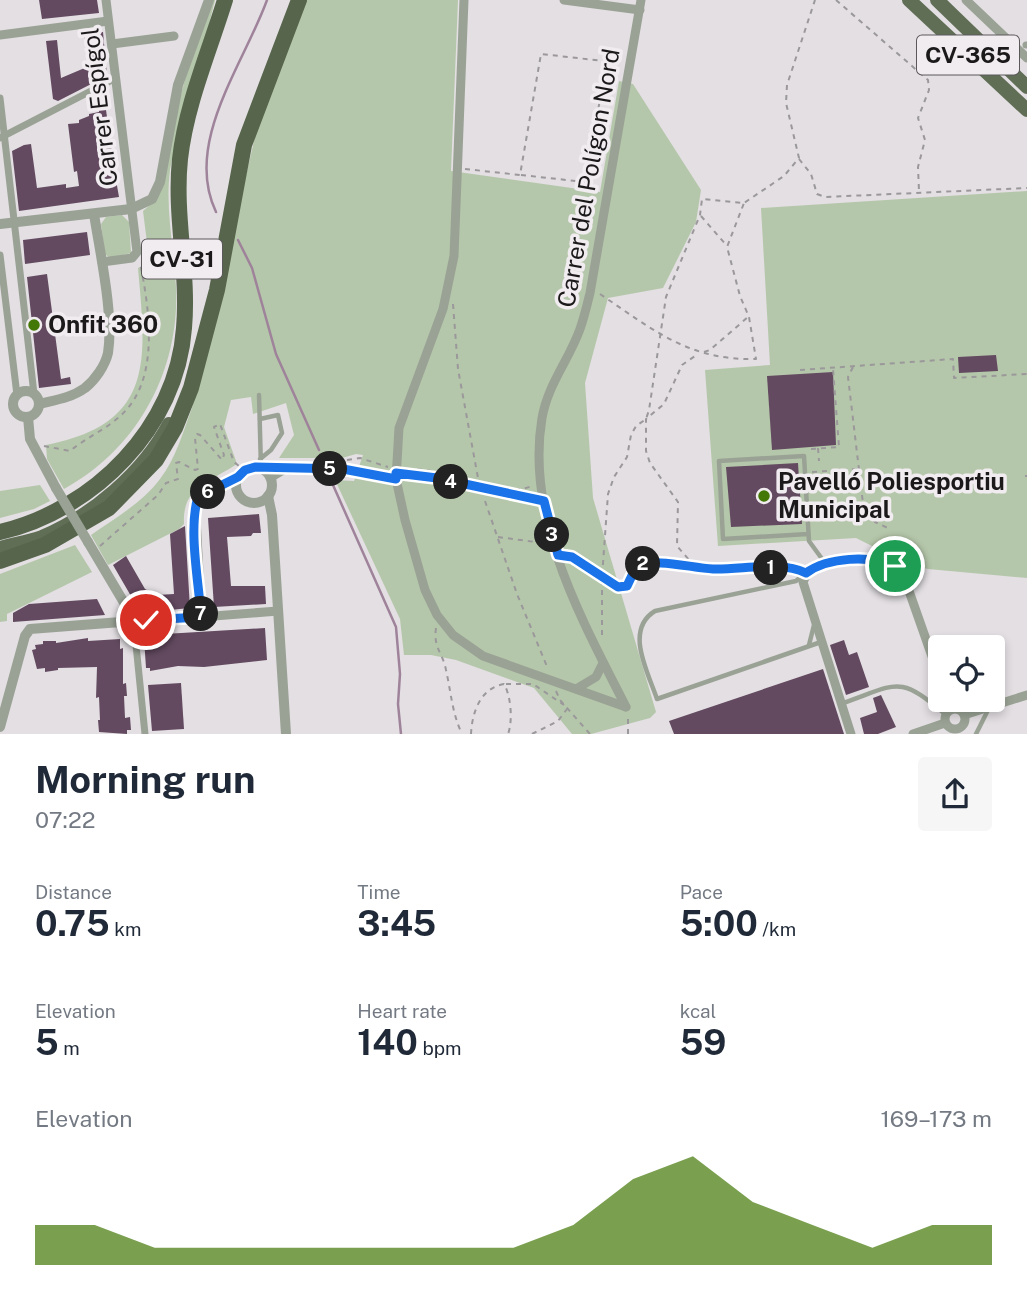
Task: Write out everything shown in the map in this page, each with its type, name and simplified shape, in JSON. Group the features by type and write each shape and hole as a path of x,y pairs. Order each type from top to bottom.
{"highway":[{"name":"CV-31","path":"0,532 49,515 81,497 116,468 142,438 168,392 177,367 184,331 186,296 178,209 180,158 189,113 225,0"},
{"name":"CV-31","path":"199,352 217,290 244,145 299,0"},
{"path":"0,561 45,545 76,529 108,508 138,480 156,460 175,428 191,388 199,352"}],"main road":[{"name":"CV-365","path":"909,0 1027,110"},
{"name":"CV-365","path":"936,0 1027,87"},
{"path":"997,57 1027,79"},
{"name":"CV-31","path":"0,548 41,537 69,523 95,506 128,478 165,431 199,352"}],"street":[{"name":"Carrer Espígol","path":"106,0 136,252"},
{"path":"0,224 131,209 152,199 160,182 178,85 209,0"},
{"path":"464,0 454,256 447,295 399,428 396,473 425,590 437,615 453,635 483,656 626,707"},
{"path":"564,0 640,5"},
{"path":"966,0 1027,58"},
{"name":"Carrer del Polígon Nord","path":"626,707 567,584 544,501 539,455 542,417 551,385 580,330 590,293 640,5"},
{"path":"0,35 108,21"},
{"path":"112,44 174,36"},
{"path":"2,137 116,78"},
{"path":"0,98 2,137 37,399 36,413 28,417 19,415 13,406"},
{"path":"17,395 24,391 37,399 65,398 84,389 98,375 107,355 109,331 94,214"},
{"path":"102,262 132,258 136,252"},
{"path":"0,255 17,395 13,406"},
{"path":"0,408 13,406"},
{"path":"28,417 30,439 90,547 129,611 143,614 146,620 145,627 135,635"},
{"path":"201,617 195,509 198,497 238,472 260,464 286,468 396,473"},
{"path":"238,472 239,494 247,501 258,502 268,496 272,487 270,478 260,464"},
{"path":"270,478 286,468"},
{"path":"268,496 272,515 286,734"},
{"path":"851,734 803,582 806,573 816,565 825,564 881,560 895,566 903,575 928,645"},
{"path":"0,727 25,636 30,629 121,622 129,611"},
{"path":"146,620 278,611"},
{"path":"121,622 125,631 135,635"},
{"path":"135,635 145,734"},
{"path":"576,689 596,677 603,663"},
{"path":"1005,702 1027,695"},
{"path":"914,734 947,712 951,729 959,731 964,724 964,715 961,712"},
{"path":"964,715 974,712"}],"lane":[{"path":"259,395 260,464"},
{"path":"260,419 278,415 282,433 260,464"},
{"path":"808,534 723,539 719,461 804,456 808,534 813,549 825,564"},
{"path":"418,565 428,564"},
{"path":"806,573 796,581 666,608 649,615 639,628 638,642 657,699 821,641"},
{"path":"809,646 813,617"},
{"path":"842,704 897,685 928,699"},
{"path":"976,734 987,712"}],"path":[{"path":"814,0 787,85 786,103 799,158 811,174 817,194 825,197 864,197 919,191 957,193 1027,188"},
{"path":"836,0 928,80 929,90 918,118 925,140 918,167 919,191"},
{"path":"520,175 541,54 630,64"},
{"path":"457,168 585,182 607,61"},
{"path":"727,247 744,202 784,176 799,158"},
{"path":"692,568 690,561 677,546 678,502 650,463 646,451 646,419 666,297 700,215 702,199 744,202"},
{"path":"599,293 679,345 701,353 756,359 749,317 740,296 727,247 700,215"},
{"path":"36,449 50,446 70,451 125,411 134,399 147,363 150,345 145,290 136,252"},
{"path":"447,295 454,306 458,369 478,478"},
{"path":"602,635 602,575 608,494 614,477 627,457 631,435 636,426 664,404 682,365 710,350 749,317"},
{"path":"800,370 953,359 954,378 1027,374"},
{"path":"853,366 848,377 864,512 875,522 890,528"},
{"path":"811,449 839,446 833,368"},
{"path":"90,547 158,495 166,483 178,479 176,463 198,469 195,438 197,434 222,460 224,455 214,427 220,424 238,472"},
{"path":"818,448 819,461"},
{"path":"817,466 817,472"},
{"path":"812,472 859,469"},
{"path":"396,473 426,470 511,489 523,489 541,479"},
{"path":"396,473 437,478 544,501"},
{"path":"485,501 551,681 560,699 590,734"},
{"path":"498,537 555,544"},
{"path":"558,555 572,557 623,587 630,582 636,567 659,562 692,568 794,567 806,573"},
{"path":"437,615 436,647 446,668 452,710 461,734"},
{"path":"504,684 508,690 511,722 508,734"},
{"path":"471,734 471,717 476,705 495,685 533,684 568,708"},
{"path":"626,707 629,716 628,734"},
{"path":"531,734 558,721 568,708"}],"green space":[{"path":"212,0 215,0 201,59 170,170 169,214 176,287 171,348 162,377 133,429 113,452 90,472 64,489 47,459 46,445 82,435 108,421 126,404 136,383 141,358 142,331 138,268 146,265 149,258 143,211 151,204 186,76"},
{"path":"305,0 458,0 451,171 600,192 619,81 633,84 701,190 696,222 663,288 608,298 585,383 593,498 656,712 650,718 591,734 572,734 534,688 456,660 431,655 404,655 400,619 335,480 354,481 363,455 342,458 279,458 294,435 286,403 253,414 251,397 231,400 224,427 237,464 193,493 185,511 184,524 179,529 108,565 91,535 128,510 153,487 166,471 179,445 192,408 258,124"},
{"path":"1027,191 1027,578 928,569 908,564 856,538 718,546 705,370 770,365 761,208"},
{"path":"122,215 129,222 131,253 110,258 105,254 101,224 106,217"},
{"path":"40,485 50,501 34,509 0,518 0,491"},
{"path":"75,545 92,572 7,614 7,621 0,622 0,574"}],"building":[{"path":"39,0 97,0 99,13 42,19"},
{"path":"103,32 107,76 98,74 99,80 58,101 53,99 46,41 57,40 61,78 87,67 84,34"},
{"path":"99,110 106,110 114,180 119,197 19,211 12,151 31,144 37,188 66,184 66,188 79,186 77,171 74,172 68,124 79,123 79,120"},
{"path":"87,232 90,255 25,264 23,240"},
{"path":"47,274 61,379 70,377 71,384 39,388 27,277"},
{"path":"996,355 998,371 959,373 958,357"},
{"path":"833,372 836,445 772,450 767,376"},
{"name":"Pavelló Poliesportiu Municipal","path":"798,463 802,524 731,527 726,467"},
{"path":"259,514 261,533 227,537 231,586 265,586 266,604 214,607 208,518"},
{"path":"185,526 190,608 149,612 135,603 113,565 126,556 145,589 157,595 174,594 170,534"},
{"path":"97,599 105,615 13,622 13,613 29,604"},
{"path":"265,628 267,660 204,667 178,666 150,671 150,668 146,668 144,638 148,638 148,635"},
{"path":"88,638 88,641 120,639 120,649 123,648 123,684 126,683 127,696 124,696 125,718 130,717 131,730 127,730 127,734 99,732 97,667 58,668 45,672 45,668 37,669 32,650 36,649 35,645 43,644 43,641 56,643"},
{"path":"844,640 849,655 857,652 869,687 846,695 830,645"},
{"path":"823,669 844,734 674,734 669,721"},
{"path":"181,683 184,729 152,731 148,685"},
{"path":"881,695 896,727 878,734 864,734 860,718 877,712 873,698"}],"waterway":[{"path":"216,212 208,186 207,159 212,131 220,104 267,0"},
{"path":"238,240 252,268 276,354 319,450"},
{"path":"333,485 396,627 401,734"}],"place":[{"name":"Onfit 360","path":"34,325"},
{"name":"Pavelló Poliesportiu Municipal","path":"764,496"}],"route":[{"path":"146,620 201,617 195,529 198,497 255,467 343,469 396,479 396,473 437,478 544,501 558,555 572,557 618,587 627,586 636,567 659,562 716,569 794,567 806,573 816,565 845,561 881,560 895,566"}]}
